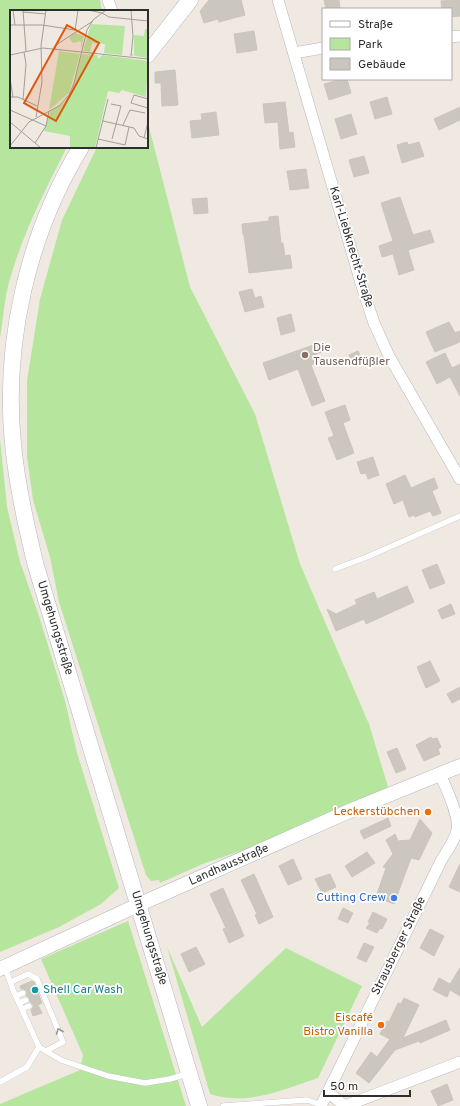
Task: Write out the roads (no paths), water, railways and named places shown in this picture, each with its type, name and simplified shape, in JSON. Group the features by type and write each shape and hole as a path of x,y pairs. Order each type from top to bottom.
{"main road":[{"path":"148,54 190,0"},
{"name":"Umgehungsstraße","path":"80,148 60,186 47,216 35,247 24,284 18,317 14,355 11,410 17,483 36,566 199,1106"}],"street":[{"path":"108,0 112,10"},
{"name":"Karl-Liebknecht-Straße","path":"278,0 361,283 379,335 403,381 460,479"},
{"path":"294,53 322,48"},
{"name":"Landhausstraße","path":"3,968 138,905 354,809 460,766"},
{"name":"Strausberger Straße","path":"321,1105 441,861 459,829 454,807 440,774"},
{"path":"327,1094 334,1097 345,1106 460,1062"}],"lane":[{"path":"335,569 460,516"},
{"path":"3,968 39,1047 61,1060 108,1076 145,1083 170,1080 190,1074"},
{"path":"10,982 28,974 36,979 63,1042 46,1051"},
{"path":"16,996 23,993"},
{"path":"19,1003 26,1000"},
{"path":"22,1009 28,1006"},
{"path":"0,1082 27,1067 39,1047"},
{"path":"223,1106 306,1100 321,1105"}],"place":[{"name":"Die Tausendfüßler","path":"305,355"},
{"name":"Leckerstübchen","path":"428,812"},
{"name":"Cutting Crew","path":"394,898"},
{"name":"Shell Car Wash","path":"35,990"},
{"name":"Eiscafé Bistro Vanilla","path":"381,1025"}]}
